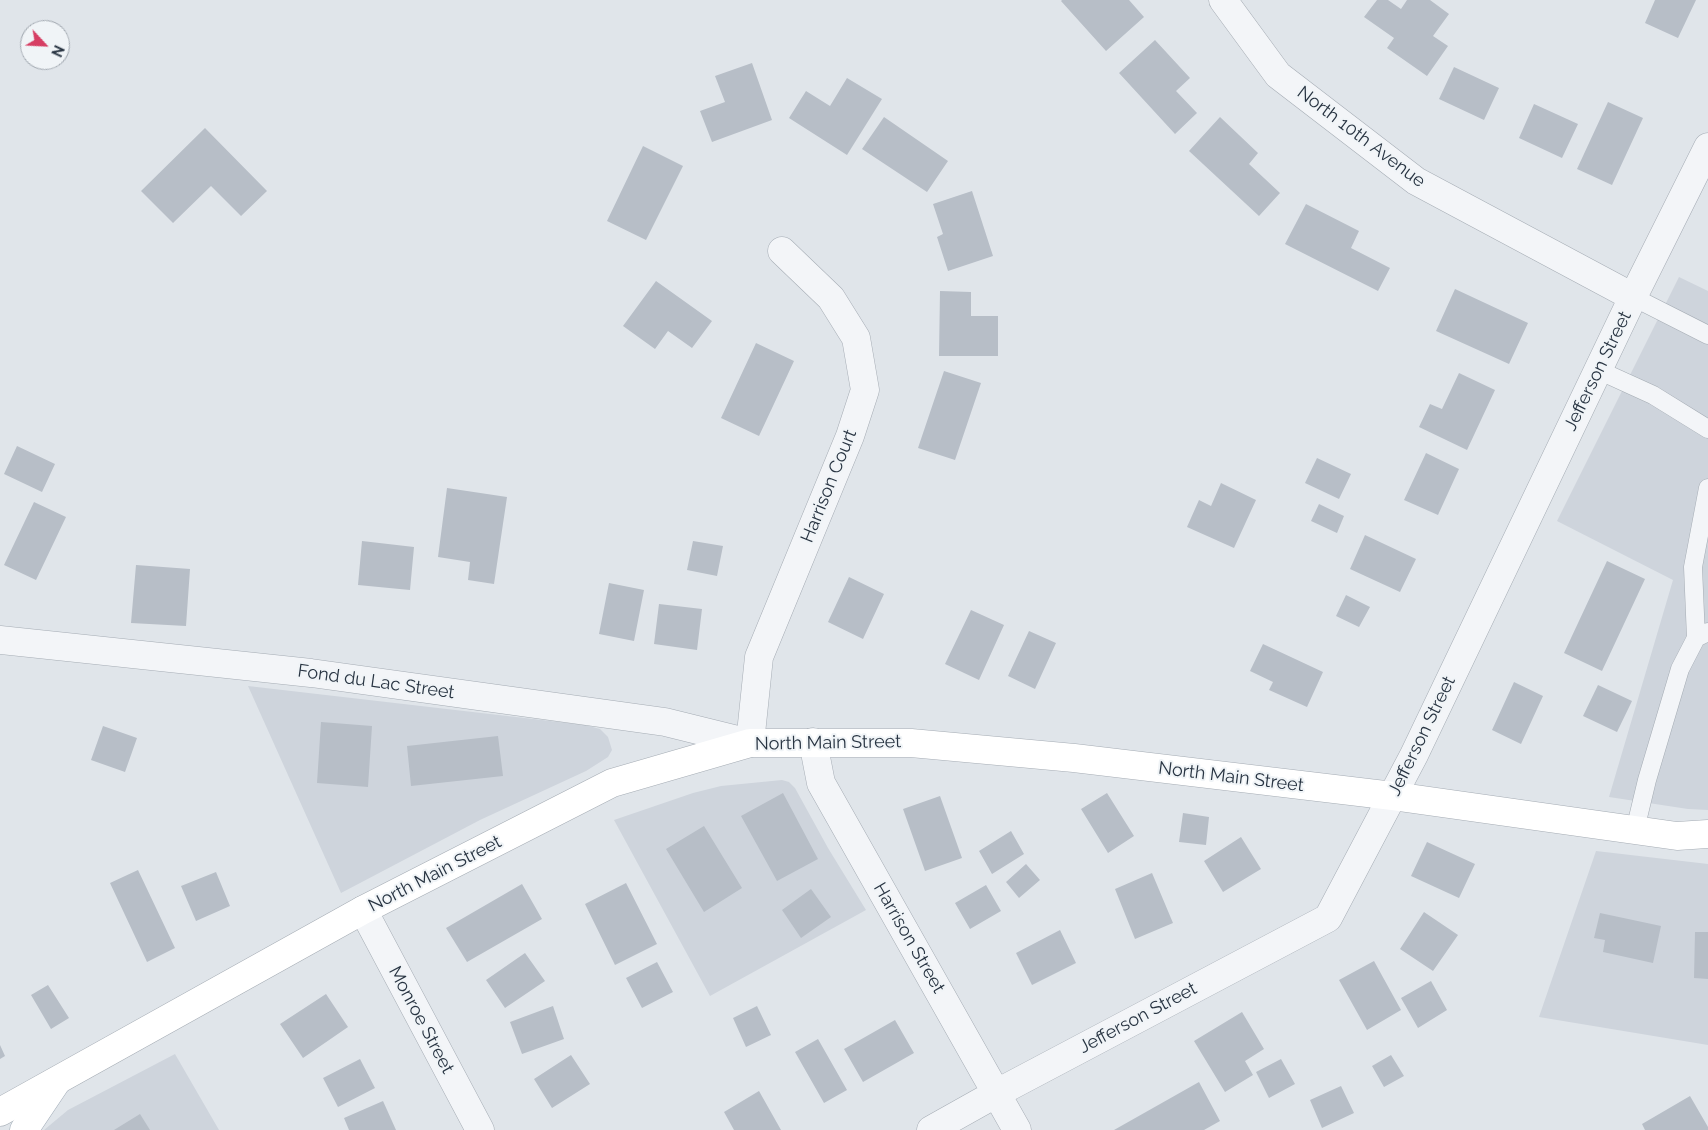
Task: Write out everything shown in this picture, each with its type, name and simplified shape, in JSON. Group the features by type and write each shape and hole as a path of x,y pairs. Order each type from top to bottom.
{"main road":[{"name":"North Main Street","path":"0,1112 363,910 612,783 750,743 911,743 959,747 1083,759 1393,796 1677,836 1708,834"},
{"path":"24,1130 57,1081"}],"street":[{"name":"North 10th Avenue","path":"1223,0 1278,75 1416,181 1633,298"},
{"name":"Jefferson Street","path":"931,1130 996,1093 1328,918 1393,796 1633,298 1708,148"},
{"name":"Harrison Court","path":"750,743 759,657 850,436 865,390 856,338 831,298 782,250"},
{"name":"Fond du Lac Street","path":"0,640 321,674 665,722 750,743"},
{"name":"Harrison Street","path":"813,742 821,783 1017,1130"},
{"name":"Monroe Street","path":"363,910 480,1130"}],"lane":[{"path":"1633,298 1708,335"},
{"path":"1598,370 1653,395 1708,429"},
{"path":"1635,830 1647,780 1680,669 1702,635 1693,567 1708,488"}],"shaded area":[{"path":"1679,277 1708,291 1708,810 1688,809 1609,797 1673,580 1557,521"},
{"path":"248,686 585,725 600,729 608,737 612,750 608,757 586,771 480,820 341,893"},
{"path":"782,780 789,782 795,788 828,848 866,910 710,996 614,820 693,793 721,786"},
{"path":"1596,851 1708,864 1708,1045 1539,1017"},
{"path":"175,1054 219,1130 44,1130 68,1110"}],"building":[{"path":"1062,0 1129,0 1144,17 1106,51"},
{"path":"1377,0 1388,0 1401,9 1407,0 1430,0 1449,14 1433,36 1448,46 1427,76 1387,48 1394,38 1364,17"},
{"path":"1655,0 1696,0 1678,38 1645,23"},
{"path":"1155,40 1190,78 1176,91 1197,113 1175,134 1119,73"},
{"path":"752,63 772,120 712,142 700,111 725,102 715,76"},
{"path":"1454,67 1499,88 1484,120 1439,99"},
{"path":"847,78 882,99 847,155 789,118 806,91 830,106"},
{"path":"1608,102 1643,118 1612,185 1577,169"},
{"path":"1534,104 1578,124 1562,158 1519,138"},
{"path":"884,117 948,161 927,192 862,149"},
{"path":"1220,117 1258,153 1249,164 1280,193 1259,216 1189,151"},
{"path":"205,128 267,191 241,216 211,186 173,223 141,191"},
{"path":"643,146 683,166 646,240 607,221"},
{"path":"972,191 993,256 948,271 937,237 943,234 933,204"},
{"path":"1306,204 1359,231 1351,248 1390,268 1378,291 1285,244"},
{"path":"656,281 712,321 692,348 668,331 655,349 623,326"},
{"path":"1455,289 1528,323 1509,364 1436,331"},
{"path":"940,291 971,292 971,316 998,316 998,356 939,356"},
{"path":"756,343 794,361 759,436 721,418"},
{"path":"944,371 981,383 955,460 918,448"},
{"path":"1459,373 1495,390 1467,450 1419,427 1430,404 1442,409"},
{"path":"17,446 55,464 42,492 4,474"},
{"path":"1426,453 1459,469 1438,515 1404,500"},
{"path":"1317,458 1351,474 1339,499 1305,483"},
{"path":"1221,483 1256,500 1234,548 1187,527 1199,500 1211,506"},
{"path":"447,488 507,497 494,584 468,580 470,562 438,557"},
{"path":"34,502 66,517 36,580 4,565"},
{"path":"1319,504 1344,516 1337,533 1311,521"},
{"path":"1365,535 1416,559 1400,592 1350,569"},
{"path":"362,541 414,547 410,590 358,585"},
{"path":"693,541 723,546 717,576 687,570"},
{"path":"1607,561 1645,579 1602,671 1564,653"},
{"path":"136,565 190,569 186,626 131,623"},
{"path":"849,577 884,594 863,639 828,622"},
{"path":"609,583 644,590 634,641 599,634"},
{"path":"1346,595 1370,607 1359,627 1336,616"},
{"path":"659,604 702,609 697,650 654,644"},
{"path":"971,610 1004,625 979,680 945,664"},
{"path":"1029,631 1056,643 1035,689 1008,676"},
{"path":"1263,644 1323,672 1307,707 1269,690 1273,682 1250,671"},
{"path":"1514,682 1543,696 1521,744 1492,730"},
{"path":"1598,685 1632,701 1617,732 1583,716"},
{"path":"321,722 372,726 368,787 317,783"},
{"path":"103,726 137,738 125,772 91,760"},
{"path":"498,736 503,776 411,786 407,746"},
{"path":"783,793 818,859 777,881 741,816"},
{"path":"1107,793 1134,836 1108,853 1081,809"},
{"path":"940,796 962,858 925,871 903,809"},
{"path":"1183,813 1209,817 1206,845 1179,842"},
{"path":"704,826 742,888 704,912 666,849"},
{"path":"1011,831 1024,854 992,874 979,851"},
{"path":"1241,837 1261,869 1223,892 1204,861"},
{"path":"1427,842 1475,864 1459,898 1411,876"},
{"path":"1026,864 1040,880 1019,898 1006,882"},
{"path":"138,870 175,948 147,962 110,883"},
{"path":"216,872 230,906 196,921 181,886"},
{"path":"1152,873 1173,923 1135,939 1115,889"},
{"path":"626,883 657,944 615,965 585,904"},
{"path":"522,884 542,919 467,962 446,928"},
{"path":"986,885 1001,911 970,929 955,903"},
{"path":"811,889 831,917 801,938 782,910"},
{"path":"1424,912 1458,935 1433,971 1400,949"},
{"path":"1600,913 1661,926 1653,963 1603,952 1605,940 1594,938"},
{"path":"1060,930 1076,963 1032,985 1016,953"},
{"path":"1695,932 1708,932 1708,979 1694,978"},
{"path":"525,953 545,981 505,1008 486,980"},
{"path":"1374,961 1401,1010 1367,1030 1339,980"},
{"path":"657,962 673,992 642,1008 626,978"},
{"path":"1431,981 1447,1010 1418,1028 1401,998"},
{"path":"48,985 69,1018 51,1029 31,995"},
{"path":"326,994 348,1027 303,1058 280,1024"},
{"path":"553,1006 564,1039 522,1054 510,1022"},
{"path":"757,1006 771,1035 746,1047 733,1018"},
{"path":"1242,1012 1264,1049 1245,1061 1253,1075 1225,1092 1194,1041"},
{"path":"895,1020 914,1053 863,1082 844,1049"},
{"path":"818,1039 847,1090 824,1103 795,1052"},
{"path":"0,1045 5,1056 0,1059"},
{"path":"571,1055 590,1084 552,1108 534,1079"},
{"path":"1391,1055 1404,1076 1384,1087 1372,1066"},
{"path":"360,1059 375,1088 338,1107 323,1078"},
{"path":"1281,1059 1295,1084 1269,1098 1256,1072"},
{"path":"1199,1082 1220,1121 1204,1130 1114,1130"},
{"path":"1341,1086 1354,1113 1322,1128 1310,1100"},
{"path":"759,1091 781,1130 734,1130 724,1112"},
{"path":"1690,1096 1708,1130 1645,1130 1642,1124"},
{"path":"383,1101 396,1130 349,1130 344,1118"},
{"path":"140,1114 150,1130 114,1130"}]}
